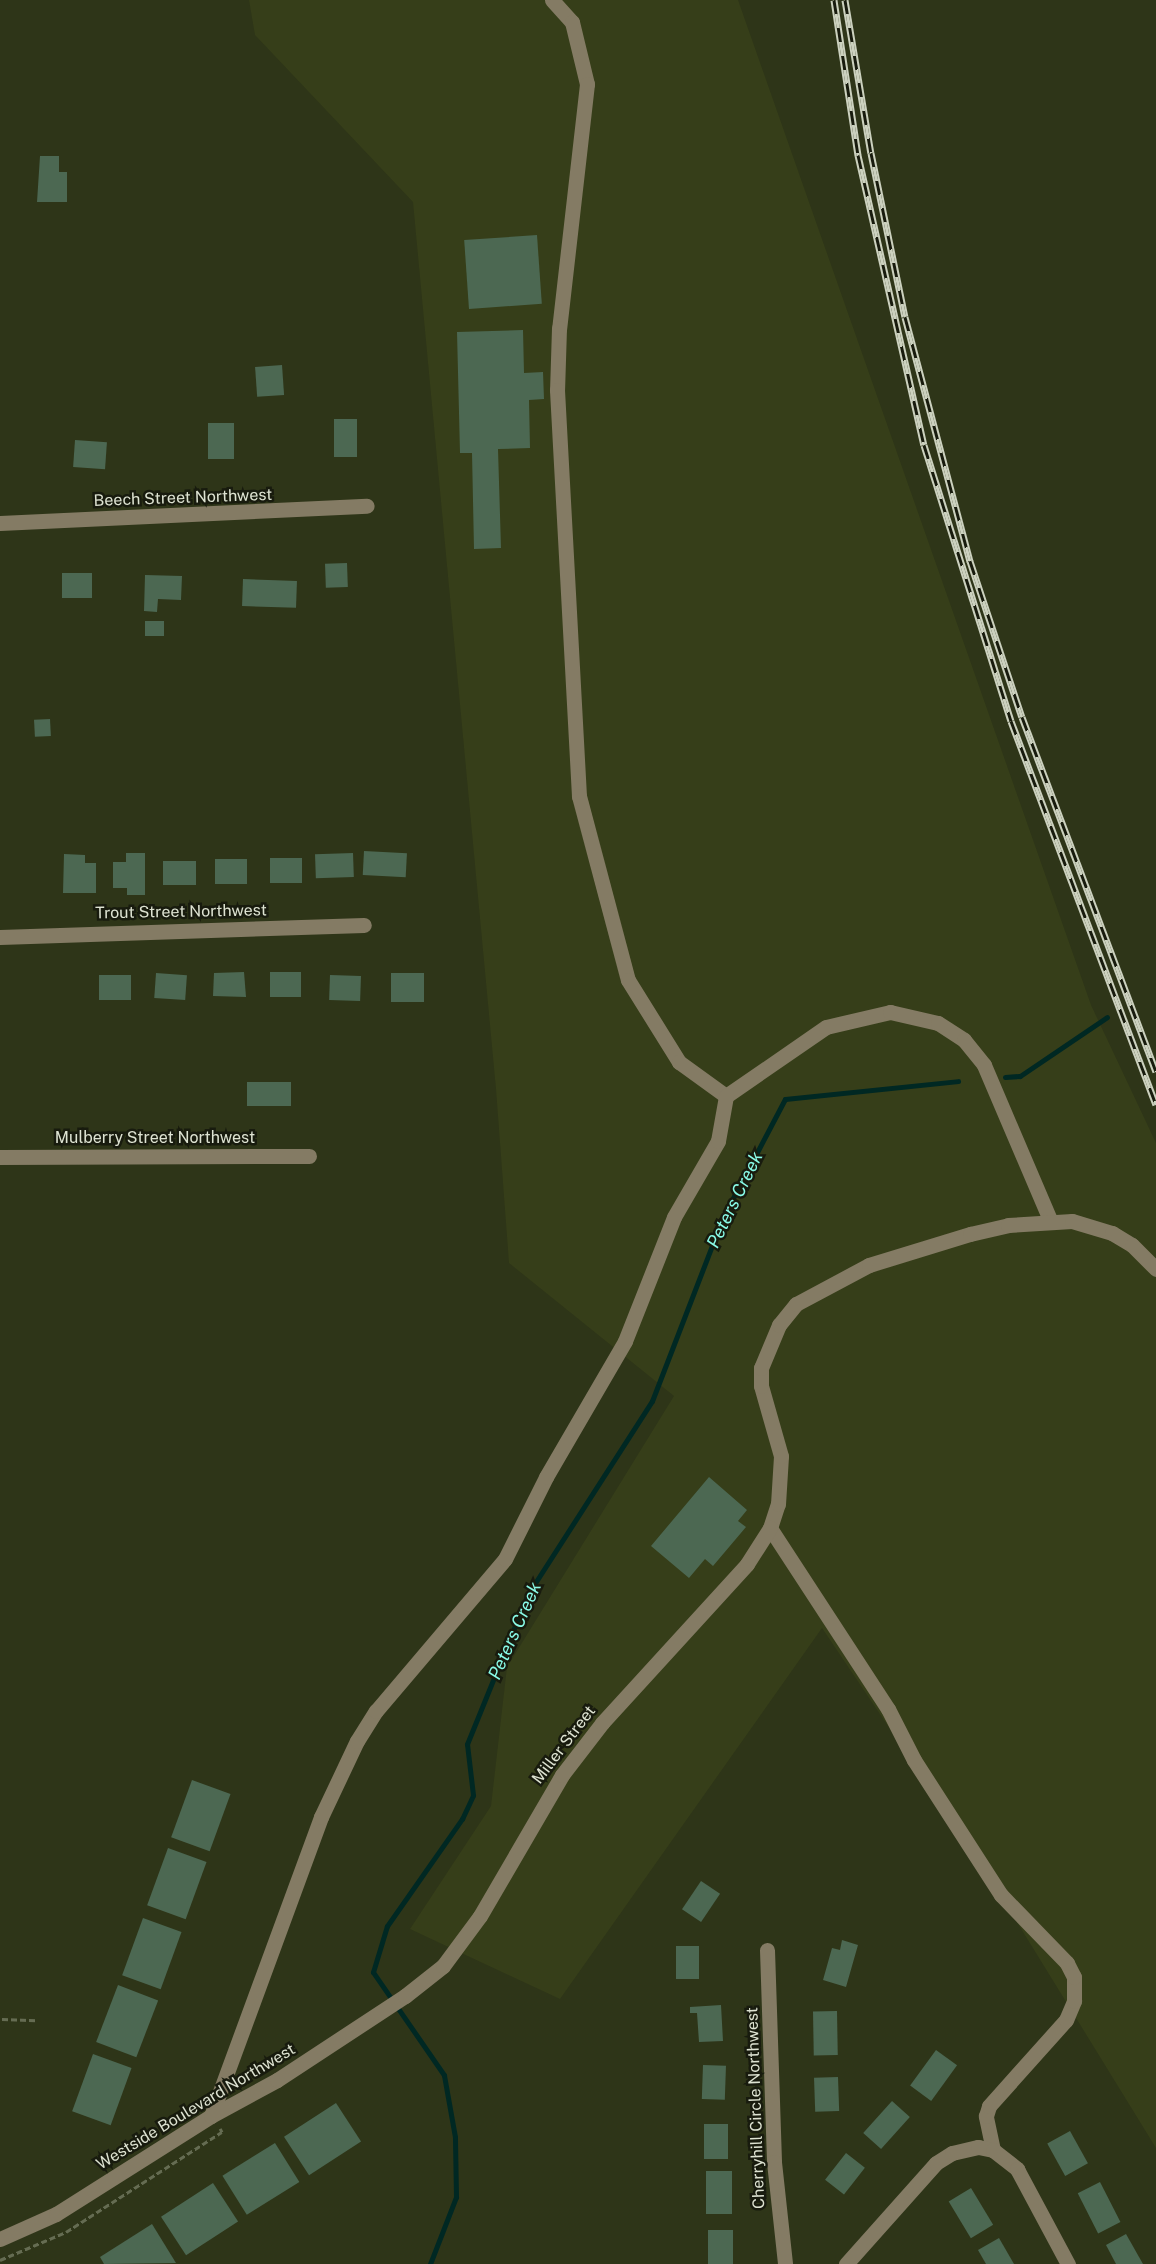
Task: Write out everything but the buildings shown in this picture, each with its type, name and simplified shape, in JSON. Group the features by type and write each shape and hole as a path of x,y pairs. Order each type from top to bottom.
{"street":[{"path":"552,0 572,22 587,84 559,328 557,390 579,796 628,980 679,1062 726,1096"},
{"name":"Beech Street Northwest","path":"0,523 367,506"},
{"name":"Trout Street Northwest","path":"0,937 364,925"},
{"path":"211,2116 321,1817 357,1741 376,1711 482,1591 510,1551 546,1477 625,1341 674,1216 718,1141 726,1096 826,1027 890,1012 938,1023 975,1052 1009,1116 1050,1220"},
{"name":"Mulberry Street Northwest","path":"0,1157 309,1156"},
{"name":"Miller Street","path":"405,1996 443,1966 460,1945 547,1797 589,1741 747,1564 770,1528 778,1504 781,1456 765,1408 761,1368 779,1325 796,1304 869,1265 980,1232 1050,1220 1072,1221 1112,1233 1132,1245 1156,1269"},
{"path":"770,1528 888,1709 914,1760 1001,1895 1067,1964 1074,1977 1074,2001 1066,2020 989,2106 986,2116 993,2150"},
{"name":"Cherryhill Circle Northwest","path":"767,1950 774,2162 785,2264"},
{"name":"Westside Boulevard Northwest","path":"0,2239 56,2214 211,2116 277,2080 405,1996"},
{"path":"846,2264 936,2163 965,2149 993,2150 1017,2169 1068,2264"}],"path":[{"path":"2,2019 36,2020"},
{"path":"0,2260 66,2232 222,2132 211,2116"}],"shaded area":[{"path":"249,0 738,0 1091,1005 1156,1143 1156,2148 985,1870 822,1628 560,1999 410,1929 491,1806 507,1667 674,1396 509,1263 496,1089 413,202 255,35"}],"waterway":[{"name":"Peters Creek","path":"1005,1077 1020,1076 1107,1017"},
{"name":"Peters Creek","path":"430,2264 456,2197 455,2137 444,2075 373,1972 387,1926 462,1819 473,1795 467,1744 528,1594 652,1401 723,1217 785,1099 958,1081"}],"railway":[{"path":"834,0 858,155 924,445 1011,721 1156,1104"},
{"path":"845,0 871,153 905,317 970,561 1022,717 1156,1072"}]}
